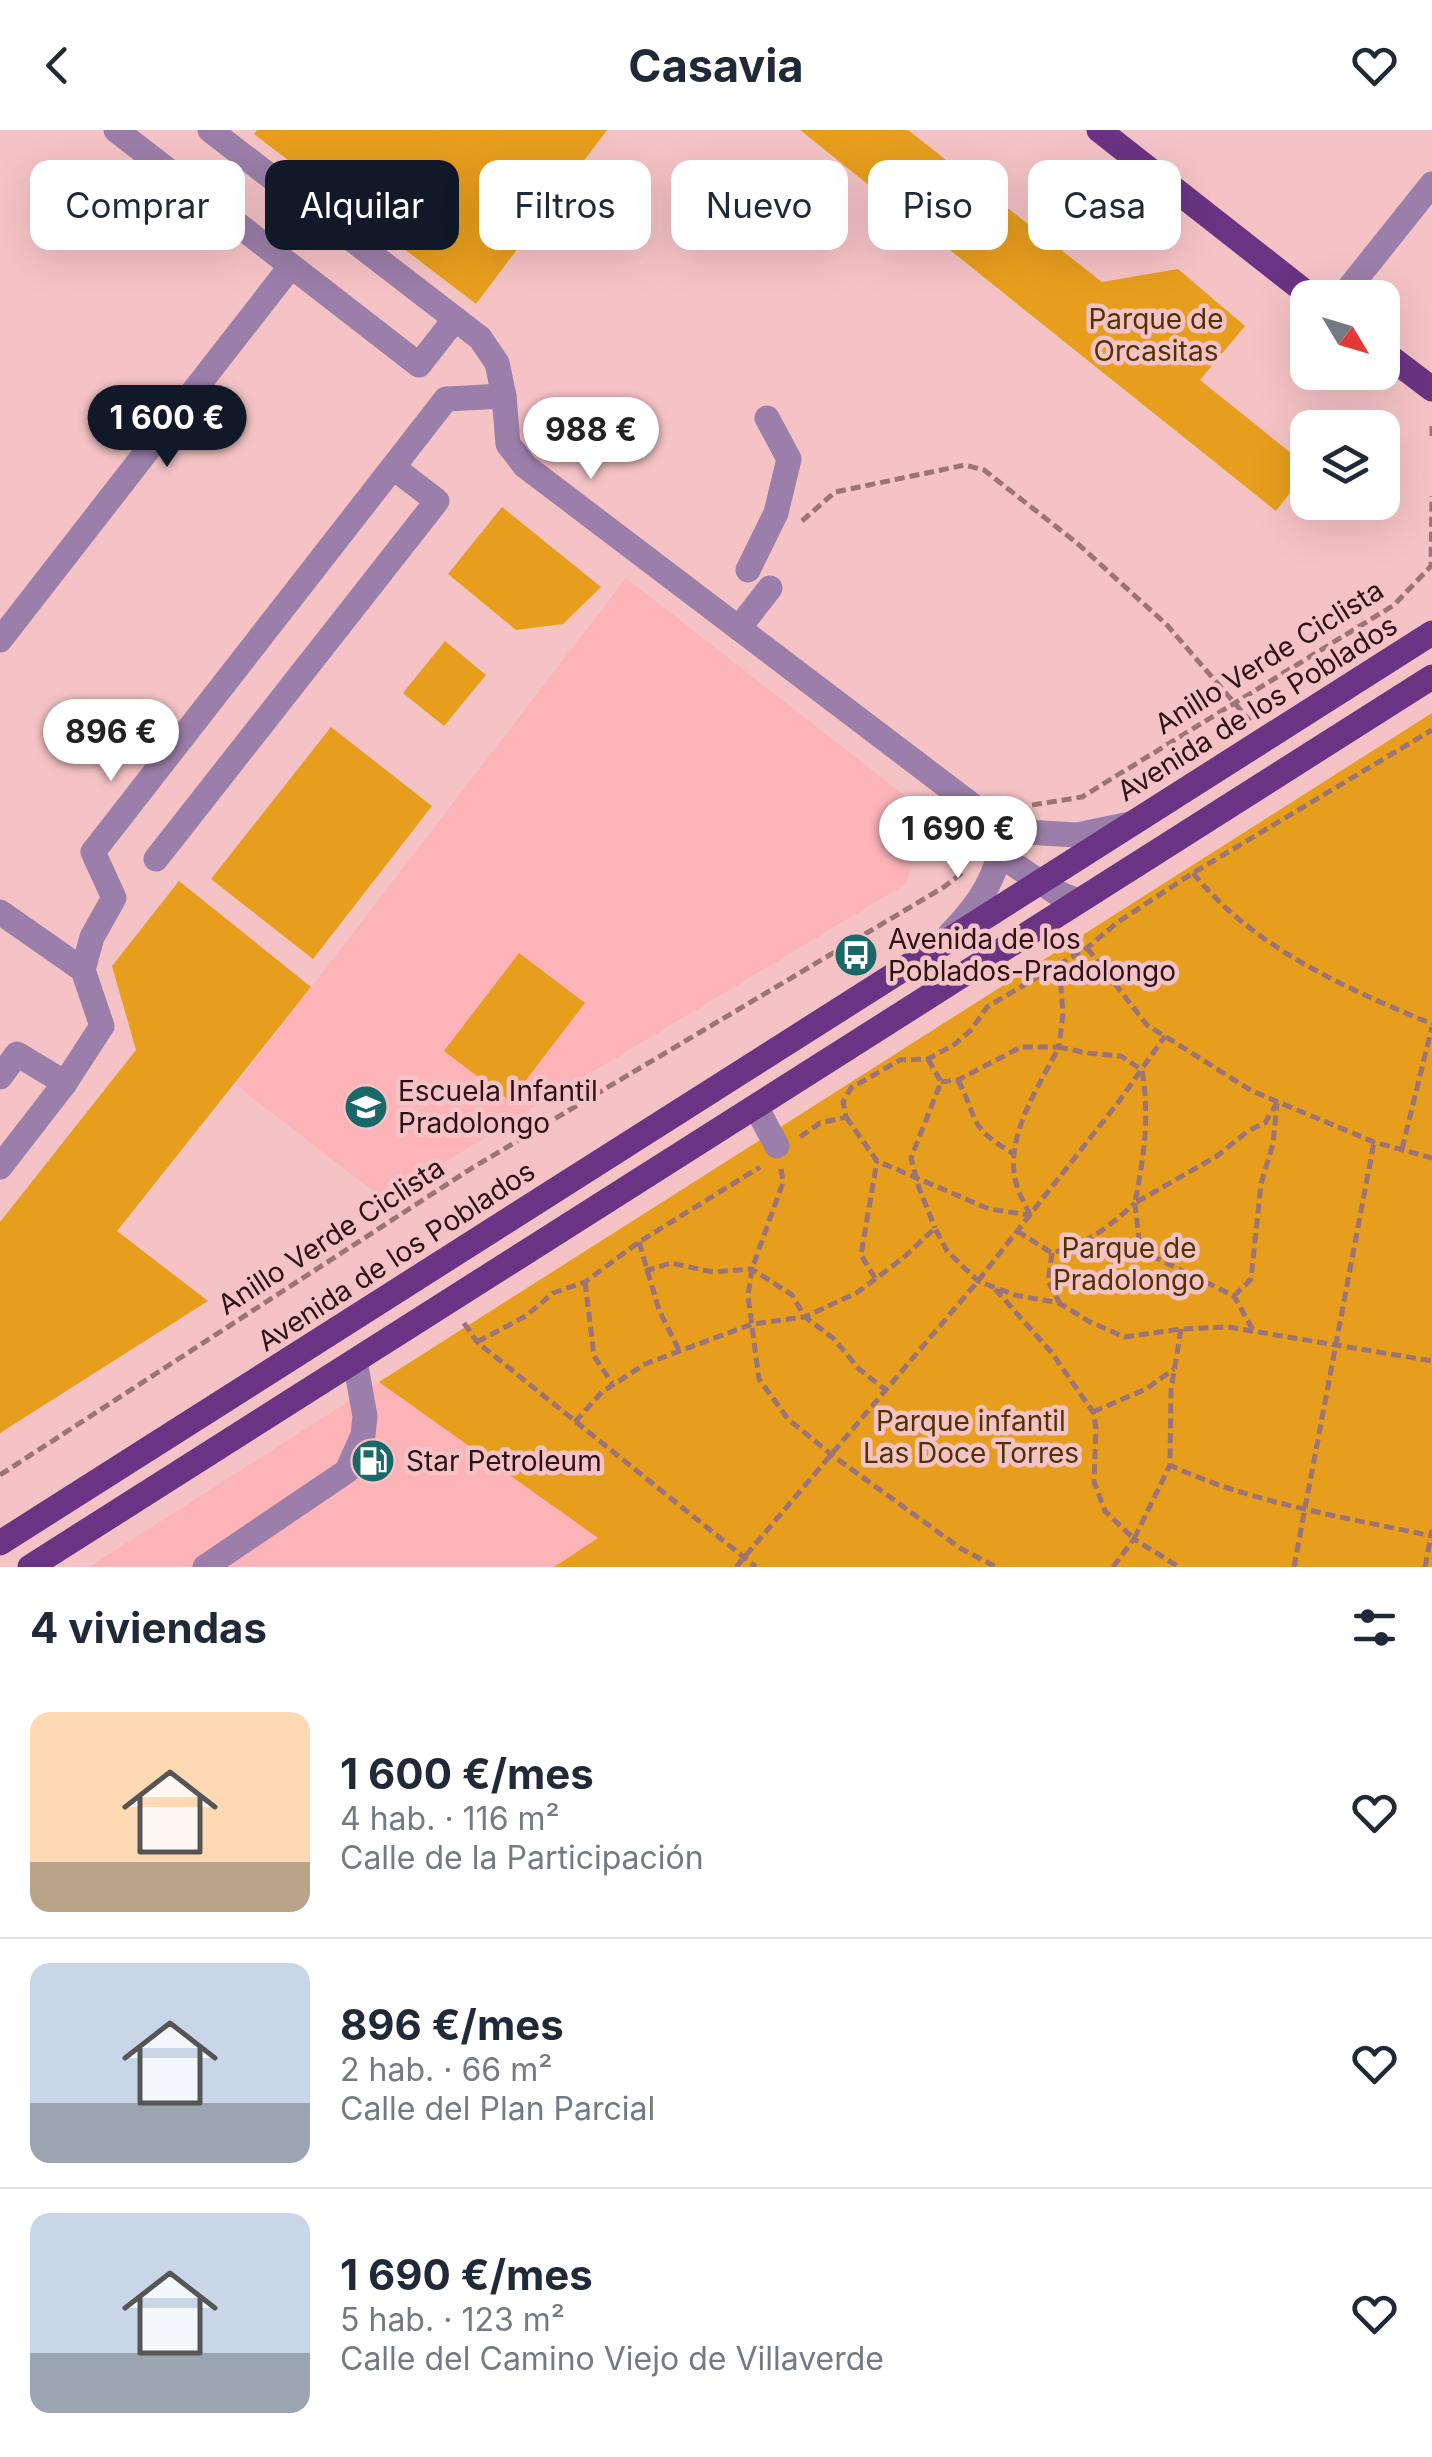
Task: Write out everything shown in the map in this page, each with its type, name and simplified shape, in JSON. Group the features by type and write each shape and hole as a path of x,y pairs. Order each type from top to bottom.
{"main road":[{"path":"1099,130 1290,280"},
{"path":"1400,364 1432,388"},
{"name":"Avenida de los Poblados","path":"0,1543 1432,633"},
{"path":"30,1567 1432,677"}],"street":[{"path":"116,130 418,365 455,319"},
{"path":"210,130 480,338 497,363 508,444 525,466 738,628 1003,843 1039,882 1078,901"},
{"path":"1355,280 1432,184"},
{"path":"0,640 290,266"},
{"path":"82,970 92,937 114,898 93,852 446,399 504,396"},
{"path":"748,570 776,513 788,459 768,418"},
{"path":"156,858 437,500 394,468"},
{"path":"738,628 770,588"},
{"path":"1003,843 1077,835 1130,824"},
{"path":"937,946 966,918 995,878 1003,843"},
{"path":"0,912 82,970 102,1026 65,1083 0,1167"},
{"path":"0,1076 17,1054 65,1083"},
{"path":"756,1107 777,1146"},
{"path":"205,1567 347,1471 363,1434 365,1416 358,1392 356,1361"}],"path":[{"path":"1432,426 1432,436"},
{"path":"791,533 835,492 965,465 984,470 1077,543 1166,624 1265,739"},
{"name":"Anillo Verde Ciclista","path":"1003,843 1034,802 1082,797 1394,605 1432,566 1432,496"},
{"path":"1030,1215 989,1209 877,1162 846,1117 842,1102 851,1088 900,1060 928,1059 972,1030 987,1008 1087,948 1118,922 1193,873 1432,730"},
{"name":"Anillo Verde Ciclista","path":"0,1475 472,1168 944,887 968,868"},
{"path":"1193,873 1218,904 1287,954 1347,989 1432,1026 1402,1149"},
{"path":"1087,948 1147,1025 1252,1090 1374,1142 1432,1158"},
{"path":"1030,1215 1016,1184 1014,1154 1021,1126 1059,1047 1063,1014 1060,975 1050,967"},
{"path":"736,1567 978,1281 1165,1036"},
{"path":"941,1082 958,1080 1021,1047 1059,1047 1086,1054 1121,1056 1142,1070 1148,1108 1146,1148 1135,1203 1140,1250 1234,1296 1253,1331"},
{"path":"928,1059 941,1082"},
{"path":"958,1080 971,1118 987,1138 1014,1154"},
{"path":"941,1082 911,1158 934,1228 947,1251 978,1281 1015,1296 1059,1303 1125,1337 1228,1327 1432,1361"},
{"path":"1052,1254 1084,1244 1135,1203 1205,1164 1265,1123 1278,1102"},
{"path":"1234,1296 1250,1278 1261,1184 1274,1144 1278,1102"},
{"path":"777,1146 788,1149 820,1123 846,1117"},
{"path":"1294,1567 1374,1142"},
{"path":"477,1342 526,1316 553,1293 585,1282 639,1242 734,1186 764,1164 777,1146"},
{"path":"777,1146 783,1182 752,1269 748,1296 759,1378 788,1419 832,1456 960,1548 996,1567"},
{"path":"875,1278 861,1255 877,1162"},
{"path":"575,1422 613,1384 645,1364 752,1324 805,1317 858,1292 934,1228"},
{"path":"1017,1231 1052,1254"},
{"path":"639,1242 659,1310 679,1350"},
{"path":"1052,1254 1048,1281 1059,1303"},
{"path":"645,1271 671,1263 714,1272 752,1269 792,1295 805,1317 834,1339 859,1369 887,1391"},
{"path":"585,1282 594,1356 613,1384"},
{"path":"994,1288 1052,1353 1093,1412 1094,1482 1105,1511 1134,1540 1178,1567"},
{"path":"479,1314 463,1324 477,1342 756,1567"},
{"path":"1113,1567 1134,1540 1170,1464 1171,1390 1182,1329"},
{"path":"1093,1412 1146,1389 1175,1368"},
{"path":"1170,1464 1196,1477 1306,1507 1432,1534 1425,1567"}],"shaded area":[{"path":"626,578 904,795 917,820 916,853 906,884 496,1130 386,1201 236,1085"},
{"name":"Star Petroleum","path":"379,1382 599,1539 554,1567 89,1567"}],"green space":[{"path":"257,130 607,130 584,160 479,160 479,250 517,250 476,304 405,250 459,250 459,160 288,160 254,134"},
{"name":"Parque de Orcasitas","path":"800,130 908,130 946,160 868,160 868,184 848,168 848,160 837,160"},
{"name":"Parque de Orcasitas","path":"1008,208 1028,224 1028,250 1061,250 1102,282 1178,269 1245,326 1200,380 1290,452 1290,493 1276,511 950,250 1008,250"},
{"path":"502,507 601,587 563,624 516,630 448,574"},
{"path":"445,641 486,675 444,726 403,693"},
{"name":"Parque de Pradolongo","path":"1432,713 1432,1567 554,1567 598,1538 379,1382"},
{"path":"331,727 432,806 313,959 211,879"},
{"path":"179,881 311,987 117,1231 208,1301 0,1433 0,1222 136,1050 112,966"},
{"path":"519,953 585,1003 510,1101 444,1051"}],"place":[{"name":"Avenida de los Poblados-Pradolongo","path":"856,955"},
{"name":"Escuela Infantil Pradolongo","path":"366,1107"},
{"name":"Star Petroleum","path":"373,1461"}],"park label":[{"name":"Parque infantil Las Doce Torres","path":"971,1437"}]}
